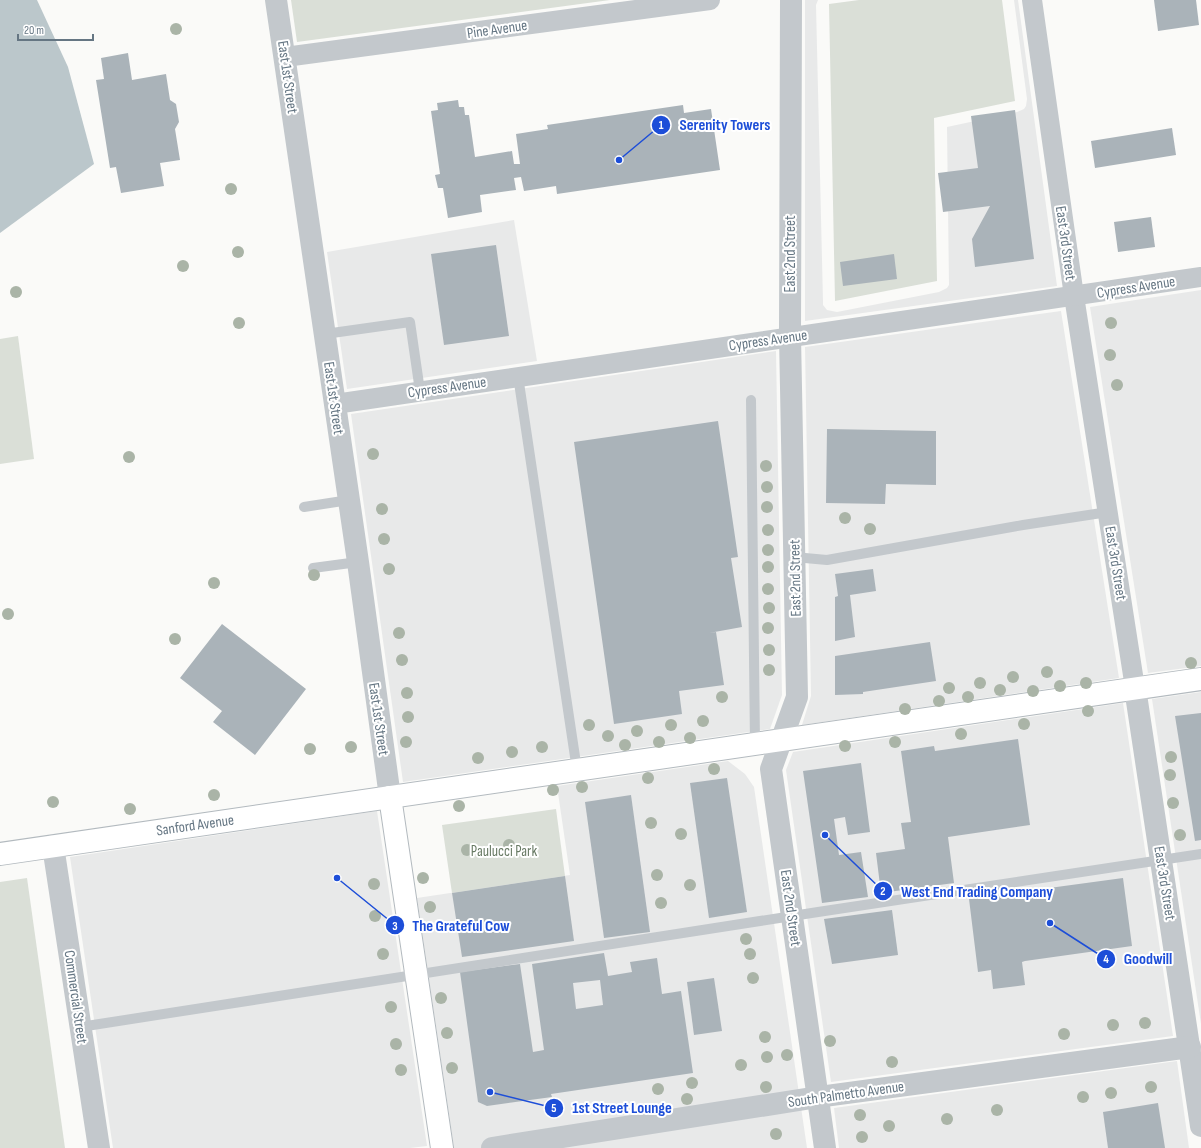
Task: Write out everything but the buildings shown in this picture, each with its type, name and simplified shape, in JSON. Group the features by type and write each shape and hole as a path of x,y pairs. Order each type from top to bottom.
{"main road":[{"name":"Sanford Avenue","path":"0,854 1201,679"},
{"path":"390,796 442,1148"}],"street":[{"name":"East 1st Street","path":"276,0 358,562 390,796"},
{"name":"Pine Avenue","path":"285,57 710,0"},
{"name":"East 2nd Street","path":"791,0 790,336 797,696 771,769 825,1148"},
{"name":"East 3rd Street","path":"1032,0 1074,296 1135,688 1162,860 1196,1046 1201,1126"},
{"name":"Cypress Avenue","path":"335,404 790,336 1201,277"},
{"name":"Commercial Street","path":"53,846 99,1148"},
{"name":"South Palmetto Avenue","path":"492,1148 818,1097 1196,1046"}],"lane":[{"path":"325,334 410,322 420,391"},
{"path":"518,376 577,770"},
{"path":"751,400 756,744"},
{"path":"304,507 349,500"},
{"path":"794,557 827,560 1023,525 1108,512"},
{"path":"313,568 358,562"},
{"path":"80,1027 1201,854"}],"shaded area":[{"path":"0,0 37,0 68,67 94,164 0,233"},
{"path":"805,0 818,0 816,5 823,305 827,310 837,312 939,292 947,288 949,285 947,127 1017,112 1024,109 1026,106 1027,99 1014,0 1018,0 1057,286 805,321"},
{"path":"514,220 537,361 347,389 327,252"},
{"path":"1201,290 1201,666 1148,673 1090,307"},
{"path":"1061,311 1119,678 802,725 811,696 805,347"},
{"path":"776,351 782,695 770,729 403,782 351,414"},
{"path":"1201,692 1201,1024 1152,699"},
{"path":"1123,703 1173,1036 831,1082 786,770 793,752"},
{"path":"728,761 745,774 754,787 807,1148 454,1148 417,898 570,875 557,786"},
{"path":"377,811 427,1146 410,1148 113,1148 70,857"},
{"path":"1177,1061 1189,1148 839,1148 834,1108"}],"green space":[{"path":"291,0 610,0 297,42"},
{"path":"859,0 1002,0 1015,101 934,118 937,281 835,301 829,4"},
{"path":"18,336 34,459 0,464 0,339"},
{"name":"Paulucci Park","path":"556,809 565,876 452,893 442,825"},
{"path":"27,878 65,1148 0,1148 0,882"}],"place":[{"name":"Serenity Towers","path":"619,160"},
{"name":"West End Trading Company","path":"825,835"},
{"name":"The Grateful Cow","path":"337,878"},
{"name":"Goodwill","path":"1050,923"},
{"name":"1st Street Lounge","path":"490,1092"}]}
